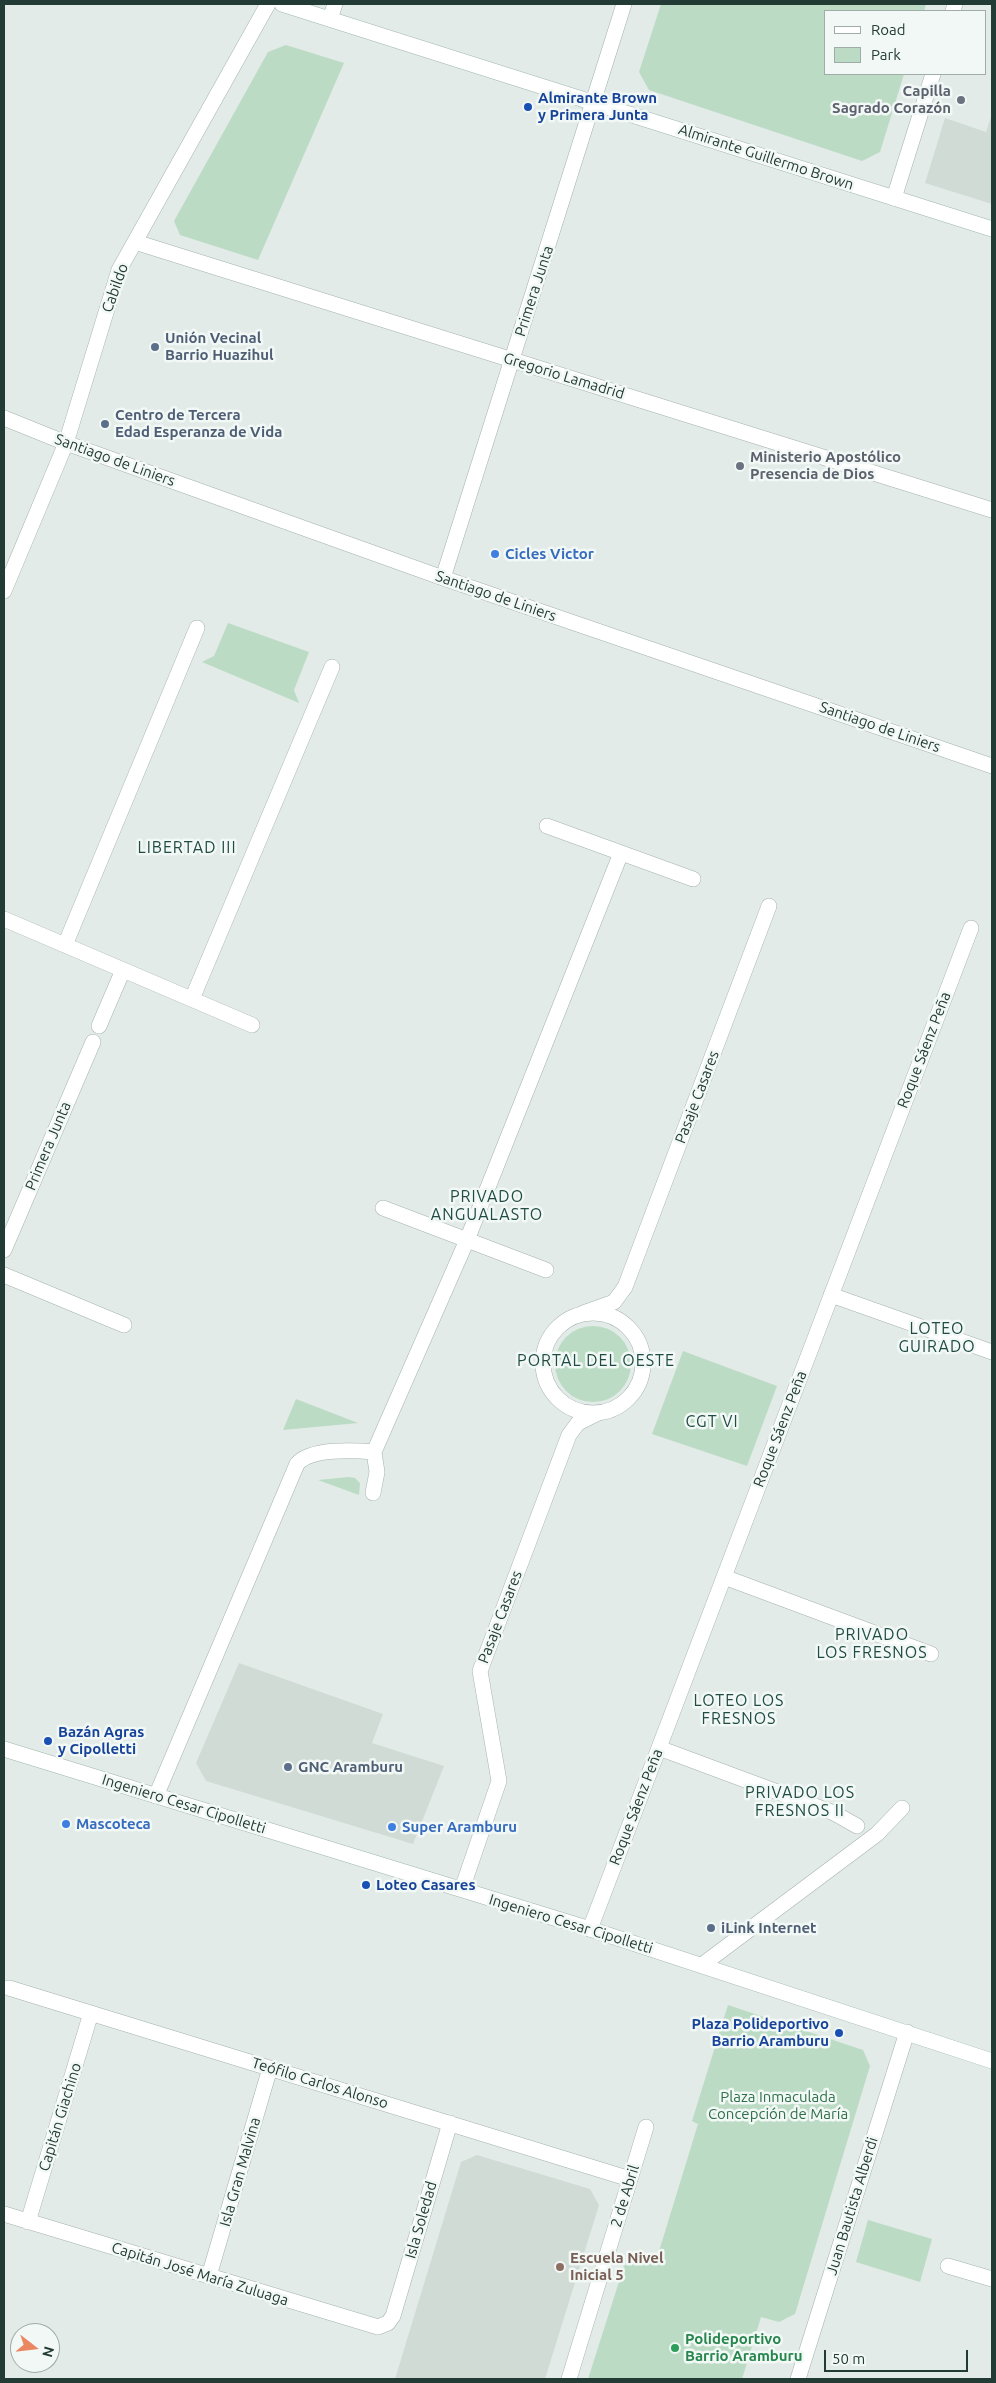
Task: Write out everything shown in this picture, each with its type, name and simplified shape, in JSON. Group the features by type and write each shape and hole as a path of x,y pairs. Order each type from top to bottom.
{"street":[{"name":"Cabildo","path":"4,591 66,443 119,270 268,4"},
{"name":"Almirante Guillermo Brown","path":"282,4 992,229"},
{"path":"330,19 335,4"},
{"name":"Primera Junta","path":"443,578 624,4"},
{"path":"894,198 933,75"},
{"name":"Gregorio Lamadrid","path":"135,242 992,510"},
{"name":"Santiago de Liniers","path":"4,418 66,443 443,578 992,766"},
{"path":"65,946 198,628"},
{"path":"192,1000 332,668"},
{"path":"547,826 693,879"},
{"path":"372,1494 378,1472 374,1452 466,1240 621,853"},
{"name":"Pasaje Casares","path":"568,1435 568,1416 549,1386 544,1372 543,1356 548,1341 557,1328 569,1319 614,1302 624,1287 769,906"},
{"path":"4,919 252,1025"},
{"name":"Roque Sáenz Peña","path":"590,1929 971,928"},
{"path":"99,1026 123,970"},
{"name":"Primera Junta","path":"4,1250 93,1042"},
{"path":"383,1208 546,1270"},
{"path":"4,1275 124,1325"},
{"name":"Pasaje Casares","path":"462,1890 499,1781 480,1671 568,1435 578,1423 598,1413 614,1409 628,1400 637,1387 643,1372 640,1348 629,1327 622,1305 624,1287"},
{"path":"831,1295 992,1352"},
{"path":"583,1313 600,1313 615,1318 629,1327"},
{"name":"Pasaje Casares","path":"558,1399 576,1411 598,1413"},
{"path":"156,1796 296,1464 300,1459 313,1454 352,1451 374,1452"},
{"path":"724,1577 931,1654"},
{"path":"659,1748 834,1813 857,1826"},
{"name":"Ingeniero Cesar Cipolletti","path":"4,1749 590,1929 992,2061"},
{"path":"702,1965 876,1834 902,1808"},
{"name":"Teófilo Carlos Alonso","path":"9,1988 630,2178"},
{"name":"Capitán Giachino","path":"28,2222 91,2013"},
{"name":"Juan Bautista Alberdi","path":"798,2379 907,2032"},
{"name":"Isla Gran Malvina","path":"209,2276 270,2068"},
{"name":"Isla Soledad","path":"393,2316 450,2123"},
{"name":"2 de Abril","path":"569,2379 646,2127"},
{"name":"Capitán José María Zuluaga","path":"4,2214 378,2327 388,2323 393,2316"},
{"path":"948,2266 992,2279"}],"shaded area":[{"path":"992,114 992,204 925,183 945,118 986,132"},
{"name":"GNC Aramburu","path":"239,1663 383,1714 372,1743 444,1766 413,1844 206,1781 196,1763"},
{"name":"Escuela Nivel Inicial 5","path":"477,2155 590,2189 599,2205 545,2379 395,2379 461,2162"}],"green space":[{"path":"661,4 926,4 924,10 824,10 824,75 904,75 880,152 862,161 649,90 639,72"},
{"path":"286,45 344,63 258,260 180,235 174,221 268,52"},
{"path":"228,623 309,652 294,690 299,703 202,662 214,656"},
{"path":"593,1326 608,1329 620,1337 628,1349 631,1364 628,1379 620,1391 608,1399 593,1402 578,1399 566,1391 558,1379 555,1364 558,1349 566,1337 578,1329"},
{"path":"683,1351 777,1386 747,1466 652,1434"},
{"path":"296,1399 358,1423 283,1430"},
{"path":"355,1478 360,1483 359,1495 318,1480"},
{"name":"Plaza Inmaculada Concepción de María","path":"728,2005 863,2050 870,2066 795,2314 779,2322 761,2317 742,2379 588,2379 624,2266 639,2256 656,2261 698,2124 692,2121"},
{"path":"868,2220 932,2239 920,2282 856,2262"}],"place":[{"name":"Capilla Sagrado Corazón","path":"961,100"},
{"name":"Almirante Brown y Primera Junta","path":"528,107"},
{"name":"Unión Vecinal Barrio Huazihul","path":"155,347"},
{"name":"Centro de Tercera Edad Esperanza de Vida","path":"105,424"},
{"name":"Ministerio Apostólico Presencia de Dios","path":"740,466"},
{"name":"Cicles Victor","path":"495,554"},
{"name":"Bazán Agras y Cipolletti","path":"48,1741"},
{"name":"GNC Aramburu","path":"288,1767"},
{"name":"Mascoteca","path":"66,1824"},
{"name":"Super Aramburu","path":"392,1827"},
{"name":"Loteo Casares","path":"366,1885"},
{"name":"iLink Internet","path":"711,1928"},
{"name":"Plaza Polideportivo Barrio Aramburu","path":"839,2033"},
{"name":"Escuela Nivel Inicial 5","path":"560,2267"},
{"name":"Polideportivo Barrio Aramburu","path":"675,2348"}],"district":[{"name":"LIBERTAD III","path":"187,848"},
{"name":"PRIVADO ANGUALASTO","path":"487,1206"},
{"name":"LOTEO GUIRADO","path":"937,1338"},
{"name":"PORTAL DEL OESTE","path":"596,1361"},
{"name":"CGT VI","path":"712,1422"},
{"name":"PRIVADO LOS FRESNOS","path":"872,1644"},
{"name":"LOTEO LOS FRESNOS","path":"739,1710"},
{"name":"PRIVADO LOS FRESNOS II","path":"800,1802"}]}
